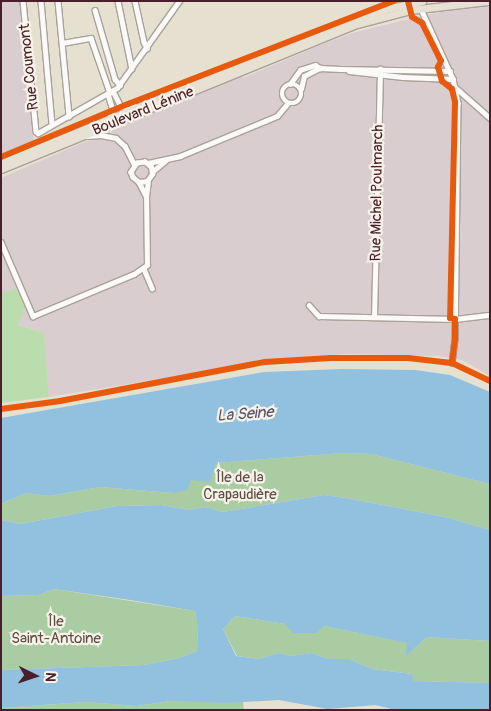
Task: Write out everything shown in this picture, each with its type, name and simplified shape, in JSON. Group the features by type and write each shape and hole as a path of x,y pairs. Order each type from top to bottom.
{"main road":[{"name":"Boulevard Lénine","path":"1,164 349,21 390,8 421,4 487,1"},
{"name":"Boulevard Lénine","path":"1,169 346,28 421,4"}],"street":[{"name":"Rue Coumont","path":"23,1 37,133 52,125"},
{"path":"41,1 52,125 120,86 179,1"},
{"path":"58,1 69,116"},
{"path":"118,1 132,70"},
{"path":"135,1 144,42 148,48"},
{"path":"421,4 453,79 458,109 455,319 452,363"},
{"path":"95,10 115,79 120,86"},
{"path":"62,43 91,38 114,110 109,119"},
{"path":"320,68 304,76 300,102 294,105 287,104 283,100 284,87 290,84 300,70 314,65 320,68 453,79"},
{"path":"380,72 450,71"},
{"name":"Rue Michel Poulmarch","path":"374,317 380,72"},
{"path":"290,84 295,84 301,89"},
{"path":"455,87 490,118"},
{"path":"110,93 121,107 143,105"},
{"path":"134,164 142,161 148,163 166,160 277,116 287,104"},
{"path":"80,137 101,135 116,138 125,146 134,164 132,175 140,182 146,197"},
{"path":"1,242 33,316 144,269 148,263 146,197 148,180 152,172 166,160"},
{"path":"148,163 152,172"},
{"path":"140,182 148,180"},
{"path":"144,269 152,288"},
{"path":"309,305 319,316 455,319 490,315"}],"shaded area":[{"path":"1,1 20,1 34,143 1,156"},
{"path":"490,6 490,376 462,360 438,356 347,354 282,359 49,397 44,333 15,324 1,326 1,178 242,74 243,78 356,32 439,12"}],"green space":[{"path":"18,288 26,305 18,325 44,333 49,397 1,403 1,294"},
{"name":"Île de la Crapaudière","path":"343,453 371,454 490,484 490,530 445,517 324,495 223,512 205,507 189,510 161,505 117,506 20,524 1,520 1,504 26,493 50,496 100,487 173,493 216,463"},
{"name":"Île Saint-Antoine","path":"54,589 195,611 198,627 197,651 179,658 144,665 1,670 1,596 38,595"},
{"path":"235,616 285,624 324,626 408,643 407,655 427,637 490,641 490,683 414,681 412,674 372,669 349,659 329,659 312,653 291,656 278,653 259,659 237,656 223,629"},
{"path":"170,701 243,702 244,710 1,710 1,708 85,702 137,706"}],"water":[{"name":"La Seine","path":"342,369 415,370 450,375 490,392 490,484 371,454 343,453 216,463 210,482 191,480 187,490 173,493 100,487 50,496 26,493 1,504 1,418 264,372"},
{"path":"324,495 445,517 490,530 490,641 427,637 406,656 407,643 324,626 316,633 293,633 285,624 235,616 223,629 236,656 259,659 278,653 291,656 312,653 329,659 349,659 372,669 412,674 414,681 490,683 490,710 396,710 375,705 328,709 279,700 226,703 170,701 137,706 85,702 1,708 1,670 144,665 179,658 197,651 198,628 195,611 130,600 54,589 38,595 1,596 1,520 20,524 117,506 161,505 189,510 205,507 223,512"}],"cycle path":[{"path":"1,157 128,104 394,1"},
{"path":"408,1 412,17 422,23 441,61 438,67 442,81 452,89 455,102 450,318 455,319 455,339 452,363"},
{"path":"1,409 60,401 265,362 331,358 408,358 452,363 490,381"}]}
